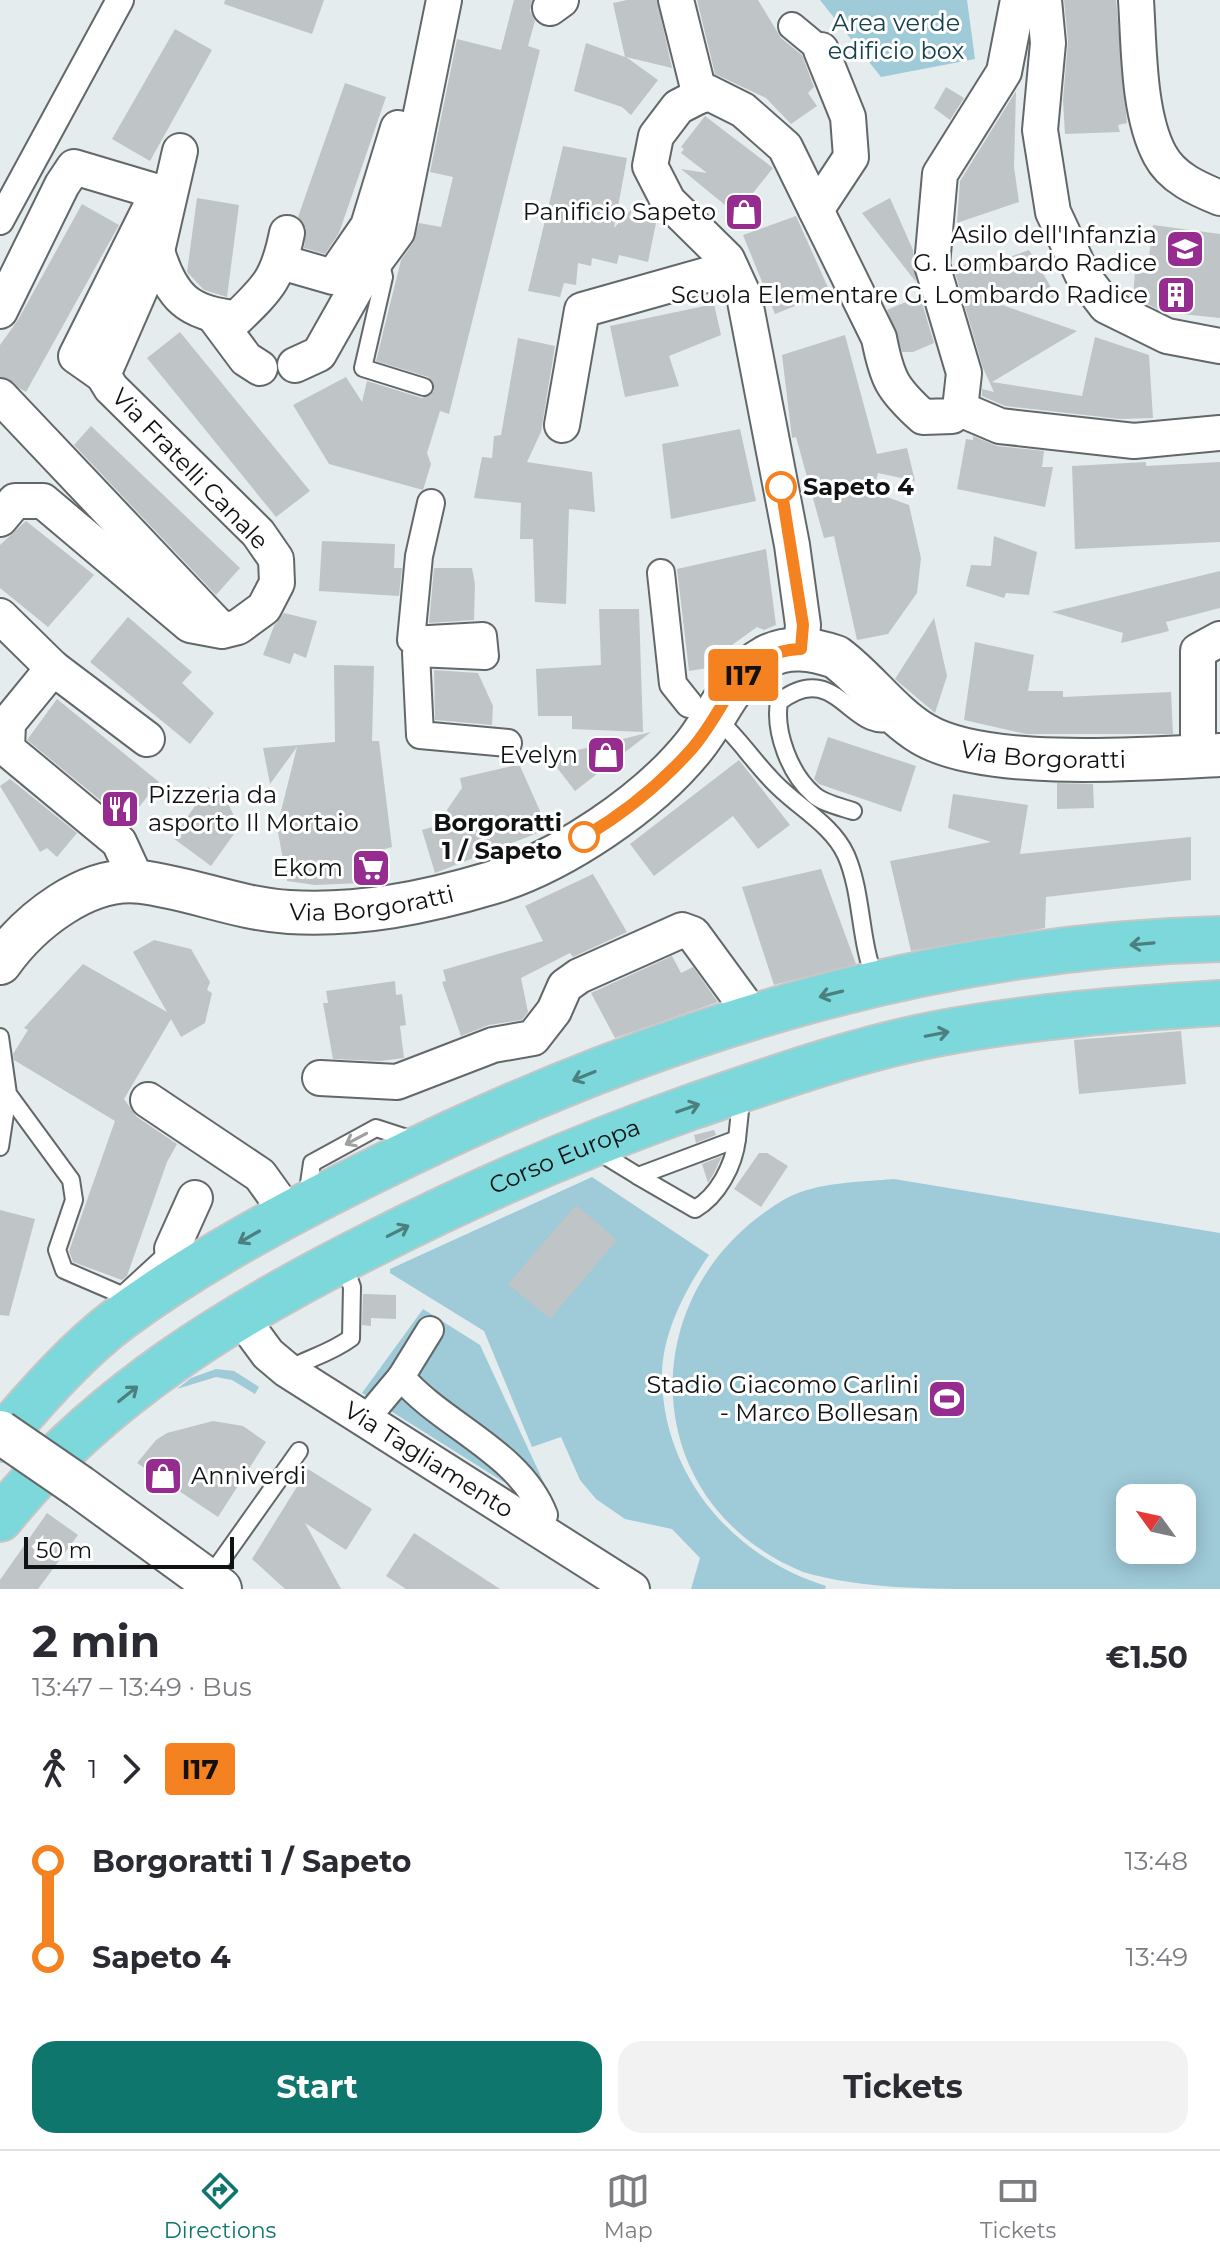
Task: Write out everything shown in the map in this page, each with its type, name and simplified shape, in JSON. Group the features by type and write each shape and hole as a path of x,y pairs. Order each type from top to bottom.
{"main road":[{"path":"0,1439 55,1376 180,1260 297,1210 429,1143 651,1049 753,1016 876,983 984,959 1220,939"},
{"name":"Corso Europa","path":"0,1519 67,1443 163,1365 240,1316 342,1259 465,1198 586,1144 742,1089 935,1034 1067,1014 1220,1003"}],"street":[{"path":"0,221 120,0"},
{"path":"214,316 246,359 260,368 295,365 319,354 358,285 397,232 444,0"},
{"path":"676,0 700,96"},
{"path":"801,649 803,625 792,545 744,296 727,259 668,201 650,166 656,136 678,107 707,92 743,110 785,147 879,338 885,372 895,391 923,417 952,416 960,409 964,373 932,265 940,174 1004,72 1018,0"},
{"path":"1044,0 1048,43 1040,130 1053,212 1083,276 1106,306 1167,336 1220,346"},
{"path":"1136,0 1147,113 1160,156 1187,184 1220,198"},
{"path":"792,26 821,50 848,117 851,157 816,210"},
{"path":"157,251 165,279 180,300 214,316 237,318 270,287 284,247 333,277 368,226 401,120"},
{"name":"Via Fratelli Canale","path":"180,151 157,251 106,367 111,388 258,533 276,559 277,583 264,608 238,627 222,631"},
{"name":"Via Fratelli Canale","path":"0,311 62,185 74,167 158,192 76,356 106,367 233,478"},
{"path":"562,425 582,310 731,268"},
{"path":"0,396 222,631"},
{"path":"960,409 1000,426 1134,441 1220,433"},
{"path":"0,519 15,501 43,501 190,625 222,631"},
{"path":"431,503 419,556 411,640 483,636 485,656 416,653 420,735 508,743"},
{"path":"661,573 673,684 701,710"},
{"path":"0,616 53,668 147,739"},
{"name":"Via Borgoratti","path":"0,963 19,936 50,912 96,889 137,881 253,908 344,913 409,905 497,881 538,863 604,826 684,757 701,710 725,695 746,672 783,650 801,649 836,657 874,688 900,717 941,742 1003,757 1209,756 1198,651 1213,640 1220,639"},
{"path":"53,668 8,723 7,749 119,842 137,881"},
{"path":"320,1078 397,1082 493,1045 533,1038 554,1011 565,986 682,930 693,934 753,1016"},
{"path":"154,1095 216,1145 260,1175 297,1210"},
{"path":"180,1260 195,1198"},
{"name":"Via Tagliamento","path":"240,1316 268,1354 287,1370 632,1589"},
{"path":"375,1408 401,1377 430,1330"},
{"path":"401,1377 421,1400 500,1457 540,1505 544,1515"},
{"path":"0,1432 214,1584"}],"lane":[{"path":"380,258 384,277 363,368 424,387"},
{"path":"853,811 813,795 790,761 778,724 779,702 795,689 816,687 835,694 874,725 884,725 900,717"},
{"path":"701,710 739,738 768,777 790,799 833,832 847,857 876,983"},
{"path":"0,1037 8,1094 0,1147"},
{"path":"586,1144 695,1209 705,1203 734,1161 742,1089"},
{"path":"8,1094 71,1180 74,1200 57,1250 64,1270 122,1295 180,1260"},
{"path":"638,1176 737,1139"},
{"path":"287,1370 314,1355 333,1352 351,1338 352,1287 342,1259"},
{"path":"214,1584 299,1451"}],"green space":[{"name":"Area verde edificio box","path":"820,0 967,0 975,59 881,77"},
{"path":"592,1177 709,1255 676,1314 663,1362 666,1415 676,1449 691,1481 711,1509 762,1556 826,1586 825,1589 691,1589 700,1558 672,1529 625,1519 596,1499 580,1480 561,1437 532,1447 484,1331 390,1273 390,1269"},
{"name":"Stadio Giacomo Carlini - Marco Bollesan","path":"894,1179 1220,1233 1220,1589 943,1589 895,1587 825,1578 803,1572 747,1539 707,1496 682,1446 673,1392 679,1337 700,1284 736,1236 787,1198 812,1189"},
{"path":"423,1309 480,1345 551,1498 540,1505 362,1393"},
{"path":"216,1369 234,1371 259,1387 255,1394 232,1380 216,1377 177,1389 191,1378"}],"building":[{"path":"225,0 324,0 312,34 224,4"},
{"path":"514,0 532,0 530,11 535,21 528,46 540,50 449,414 440,411 427,453 431,464 423,490 329,464 293,405 346,377 362,402 367,381 422,398 434,391 434,384 428,377 376,361 401,260 413,243 419,223 441,227 453,177 430,172 457,39 501,50"},
{"path":"657,0 672,68 626,57 658,80 631,115 622,107 574,91 586,43 625,57 613,3"},
{"path":"697,0 758,0 781,38 802,55 814,87 808,93 817,106 791,124 766,98 715,74"},
{"path":"1064,0 1116,0 1127,123 1118,125 1120,132 1065,134 1063,100 1068,41"},
{"path":"175,29 212,50 150,161 112,139"},
{"path":"345,83 386,97 339,233 325,254 304,248 306,228 298,217"},
{"path":"946,87 964,98 950,120 934,108"},
{"path":"1016,91 1014,167 1019,202 957,223 960,181"},
{"path":"705,116 773,168 736,214 681,169 707,173 681,153 684,149 681,147"},
{"path":"563,146 627,158 614,228 632,209 629,218 656,223 648,262 619,255 617,264 592,258 591,266 578,263 576,285 564,283 560,297 528,291"},
{"path":"197,198 239,205 227,297 204,290 187,272"},
{"path":"890,198 913,250 916,282 862,213"},
{"path":"82,204 119,225 26,392 0,377 0,345 18,320"},
{"path":"796,216 830,292 775,314 743,235"},
{"path":"1153,225 1220,234 1220,318 1163,312 1133,297 1135,272 1147,273"},
{"path":"1029,250 1058,299 999,292 996,303 1077,331 992,382 1082,396 1095,337 1149,355 1153,418 1120,419 1005,406 982,396 982,389 994,392 983,368 954,269 981,258 985,266"},
{"path":"920,296 934,343 913,352 902,352 887,310"},
{"path":"714,304 721,335 669,356 679,386 625,397 610,326"},
{"path":"180,332 310,491 276,517 147,358"},
{"path":"845,335 877,454 907,448 915,481 878,473 873,492 909,505 921,558 917,593 888,634 857,640 834,536 824,538 796,437 792,438 782,355"},
{"path":"518,338 555,346 541,432 527,462 592,472 595,512 569,509 566,604 535,602 533,539 520,539 521,503 474,498 482,457 492,458 494,436 501,435"},
{"path":"91,426 240,568 216,595 74,445"},
{"path":"740,429 756,501 671,519 662,444"},
{"path":"973,436 997,446 1044,451 1042,467 1053,467 1045,507 957,489 966,439 973,440"},
{"path":"1146,462 1146,466 1220,462 1220,542 1075,549 1072,466"},
{"path":"26,521 94,575 48,627 0,588 0,545"},
{"path":"994,536 1037,552 1029,595 1006,593 1004,598 966,586 971,565 991,566"},
{"path":"322,541 395,544 394,568 402,568 399,596 319,591"},
{"path":"766,549 776,625 764,630 757,627 718,655 714,667 689,671 677,569"},
{"path":"434,568 472,568 474,620 429,623"},
{"path":"1220,571 1220,608 1166,622 1169,631 1121,643 1123,633 1052,612"},
{"path":"599,609 639,609 643,732 572,729 572,716 538,716 536,669 601,665"},
{"path":"284,613 317,621 306,658 294,653 290,664 263,655 274,626"},
{"path":"128,617 192,672 182,683 214,713 190,744 90,662"},
{"path":"934,618 947,676 935,713 895,679"},
{"path":"975,642 1034,655 1028,691 1063,691 1063,697 1171,692 1173,734 1026,734 964,720"},
{"path":"334,665 374,666 372,741 379,741 392,847 381,850 385,882 315,885 287,881 277,827 297,747 270,784 263,748 335,742"},
{"path":"434,670 478,673 493,706 492,725 435,720"},
{"path":"57,699 159,782 127,822 27,740"},
{"path":"651,732 575,791 555,765 570,752"},
{"path":"828,737 916,766 901,812 819,784 814,779"},
{"path":"739,760 790,825 758,849 733,816 654,876 630,844"},
{"path":"520,766 548,829 435,873 422,830 436,826 462,788 460,778"},
{"path":"10,779 77,833 57,857 47,848 40,852 0,786"},
{"path":"1057,783 1093,784 1094,808 1057,809"},
{"path":"208,787 227,801 239,827 211,866 173,838"},
{"path":"953,794 1028,805 1020,854 1191,837 1191,880 1046,897 1045,928 911,951 890,861 991,842 948,828"},
{"path":"821,869 856,964 774,985 742,887"},
{"path":"593,874 627,932 573,957 570,953 521,978 528,1012 522,1020 489,1025 461,1036 442,982 446,981 443,970 543,941 525,906"},
{"path":"154,940 191,949 210,982 207,990 212,993 205,1023 181,1037 171,1019 124,1099 137,1117 177,1144 167,1162 127,1276 122,1280 73,1262 69,1251 115,1121 14,1060 13,1054 28,1030 24,1028 83,964 167,1012 133,952"},
{"path":"672,956 681,973 693,967 718,1002 615,1038 591,993"},
{"path":"395,981 396,995 402,994 406,1025 400,1026 404,1058 380,1061 333,1059 323,1003 328,1003 326,991"},
{"path":"1181,1031 1186,1084 1079,1094 1074,1040"},
{"path":"714,1130 716,1135 696,1143 694,1135"},
{"path":"759,1153 767,1153 788,1166 761,1207 734,1189"},
{"path":"722,1156 714,1173 708,1183 702,1164"},
{"path":"576,1205 617,1240 550,1319 508,1284"},
{"path":"0,1210 35,1219 9,1316 0,1315"},
{"path":"363,1294 396,1295 396,1319 371,1318 371,1326 362,1325"},
{"path":"213,1421 243,1426 266,1442 218,1517 137,1463 156,1440 167,1433"},
{"path":"308,1469 372,1509 346,1550 305,1523 341,1589 285,1589 252,1559"},
{"path":"47,1513 78,1535 38,1589 0,1589 0,1580"},
{"path":"414,1533 500,1589 406,1589 386,1576"}],"bus line":[{"name":"I17","path":"584,837 604,826 653,787 692,749 725,695 746,672 764,658 783,650 801,649 803,625 781,487"}],"place":[{"name":"Panificio Sapeto","path":"744,212"},
{"name":"Asilo dell'Infanzia G. Lombardo Radice","path":"1185,249"},
{"name":"Scuola Elementare G. Lombardo Radice","path":"1176,295"},
{"name":"Sapeto 4","path":"781,487"},
{"name":"Evelyn","path":"606,755"},
{"name":"Pizzeria da asporto Il Mortaio","path":"120,809"},
{"name":"Borgoratti 1 / Sapeto","path":"584,837"},
{"name":"Ekom","path":"371,868"},
{"name":"Stadio Giacomo Carlini - Marco Bollesan","path":"947,1399"},
{"name":"Anniverdi","path":"163,1476"}]}
